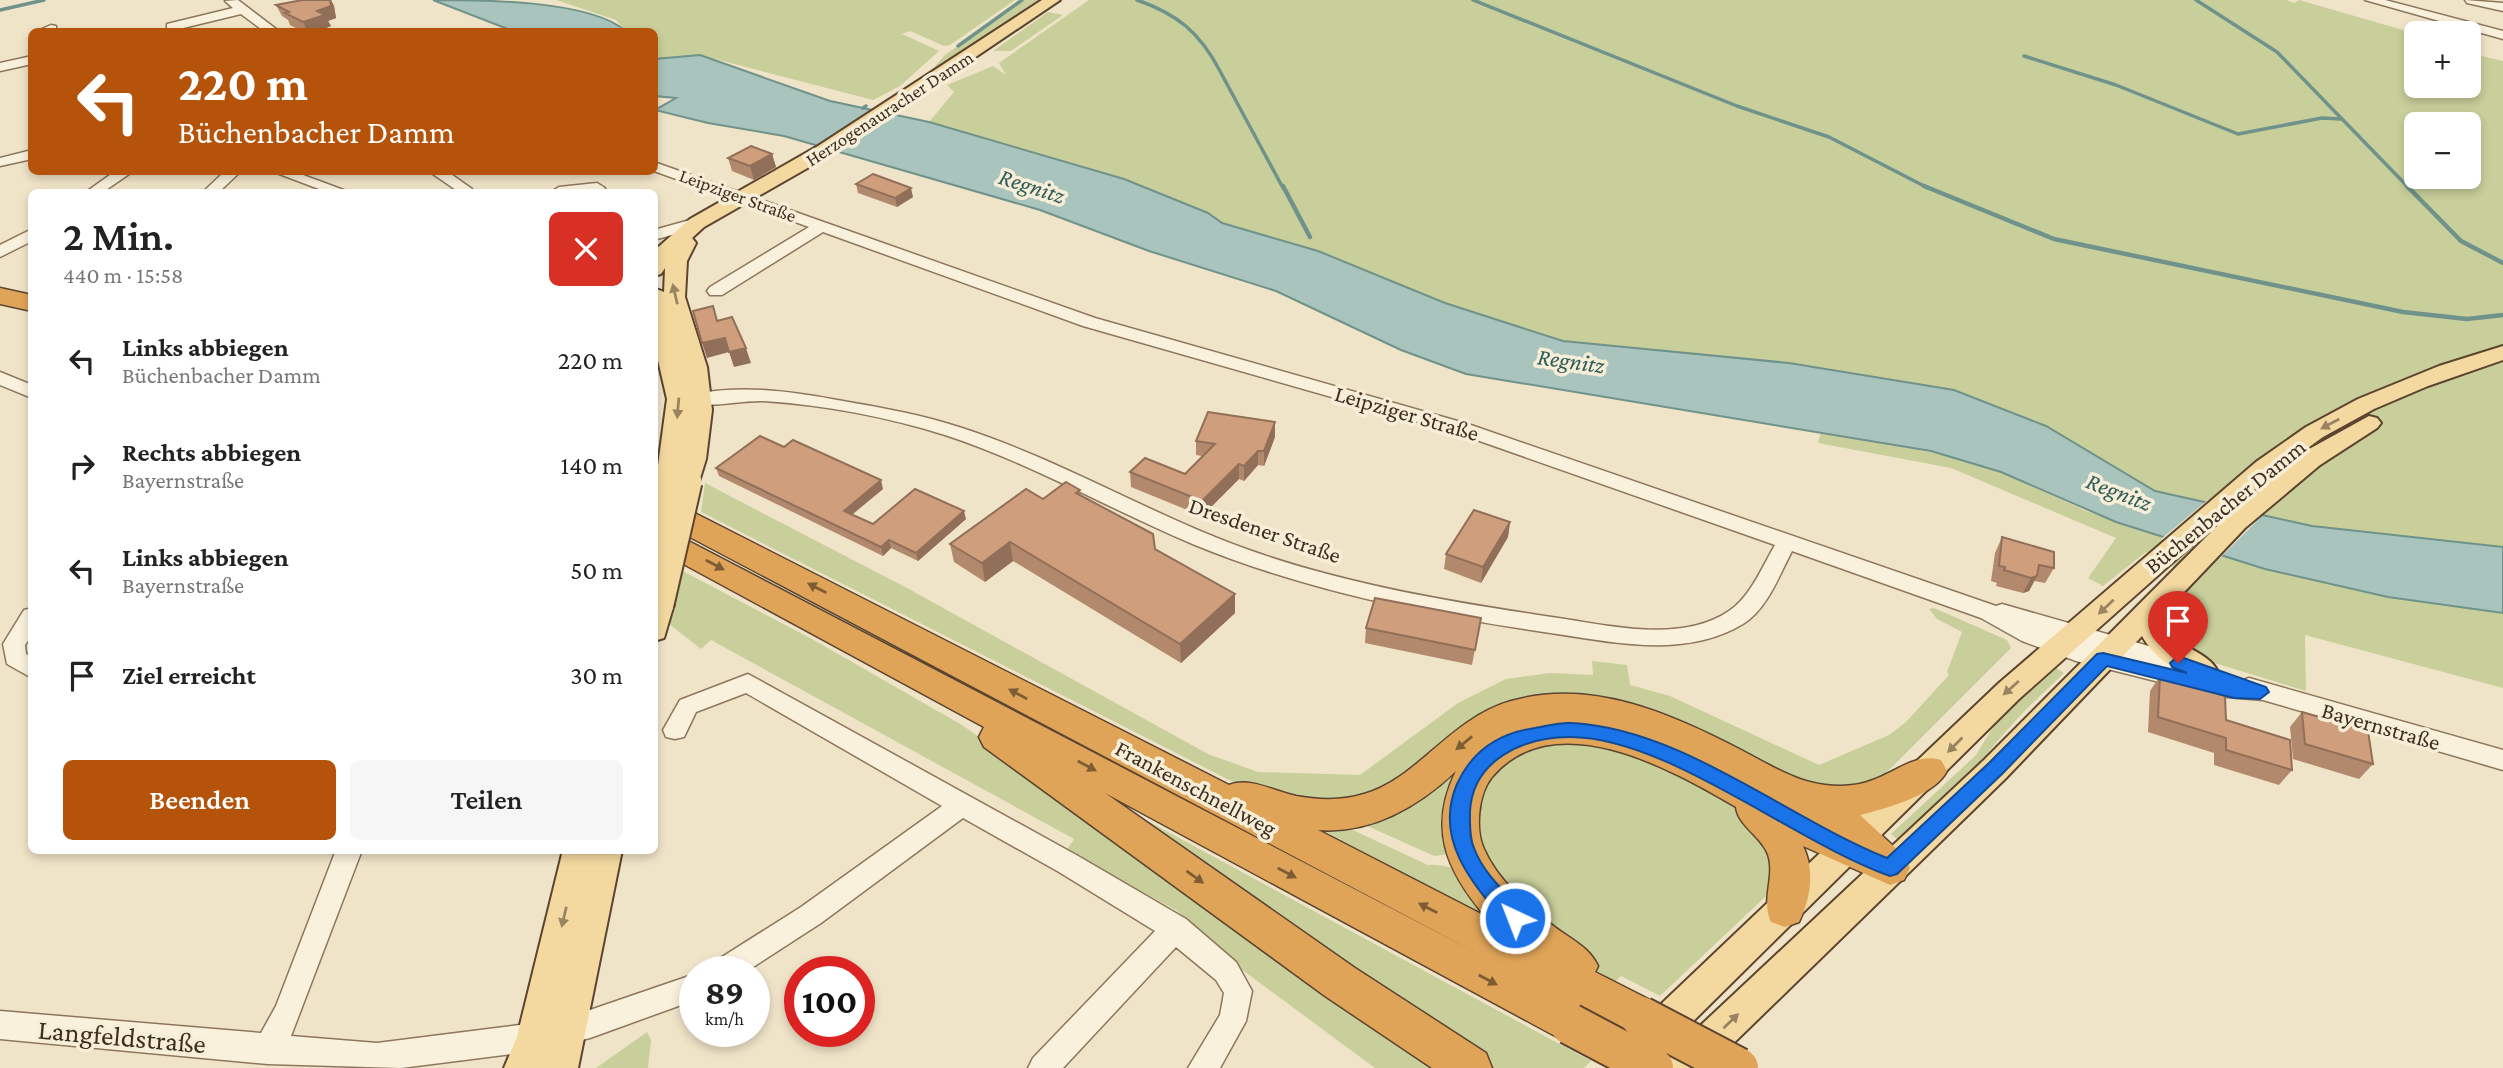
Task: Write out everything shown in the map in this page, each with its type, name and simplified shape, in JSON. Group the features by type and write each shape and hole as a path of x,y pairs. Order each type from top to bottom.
{"highway":[{"path":"0,279 28,285"},
{"path":"0,296 28,302"},
{"name":"Frankenschnellweg","path":"658,507 1738,1068"},
{"name":"Frankenschnellweg","path":"658,536 1570,1024 1631,1066"},
{"path":"918,677 982,726 1421,1038 1470,1068"},
{"path":"1143,760 1266,804 1332,817 1364,811 1394,799 1423,779 1465,740 1510,716 1538,709 1590,708 1688,740 1842,823 1852,843"},
{"path":"1641,1017 1590,974 1530,932 1499,903 1477,875 1463,846 1461,796 1471,773 1492,751 1521,737 1569,730 1618,736 1652,748 1852,843 1890,868"},
{"path":"1785,791 1826,802 1860,801 1877,797 1928,771"},
{"path":"1733,788 1775,830 1786,848 1793,873 1785,909"},
{"path":"1421,1038 1453,1068"}],"main road":[{"name":"Herzogenauracher Damm","path":"697,223 825,150 1052,0"},
{"name":"Herzogenauracher Damm","path":"660,253 695,234 721,211"},
{"path":"658,611 679,478 700,399 695,365 673,290 673,270 660,253 697,223"},
{"path":"658,323 664,366 679,399 679,478 658,531"},
{"name":"Büchenbacher Damm","path":"1631,1066 1785,909 2001,697 2158,558 2265,482 2345,435 2497,362"},
{"name":"Büchenbacher Damm","path":"1682,1068 1995,769 2236,522 2265,482"},
{"path":"2156,603 2151,622 2156,636 2176,656 2203,670"},
{"path":"559,1068 542,1045 578,854"},
{"path":"542,1045 605,854"}],"street":[{"path":"229,0 268,28"},
{"path":"2371,0 2437,21"},
{"path":"2471,0 2503,7"},
{"path":"172,28 242,10"},
{"path":"2481,32 2503,35"},
{"path":"0,67 28,61"},
{"path":"0,162 28,155"},
{"name":"Leipziger Straße","path":"658,167 1089,322 1461,428 1989,612 2013,627 2068,639"},
{"path":"98,189 119,175"},
{"path":"213,189 229,175"},
{"path":"291,175 332,189"},
{"path":"443,175 464,189"},
{"name":"Leipziger Straße","path":"716,292 821,226"},
{"path":"0,252 28,236"},
{"path":"0,378 28,390"},
{"name":"Dresdener Straße","path":"700,399 746,393 901,417 970,437 1194,536 1280,568 1412,601 1572,628 1681,635 1719,625 1737,617 1749,605 1788,541"},
{"path":"28,622 13,644 15,658 28,666"},
{"path":"2068,639 2110,652"},
{"name":"Bayernstraße","path":"2110,652 2203,670 2260,692 2503,760"},
{"name":"Bayernstraße","path":"2110,652 2234,691 2260,692"},
{"path":"675,730 688,706 748,683 1176,928 1220,962 1235,980 1238,993 1238,1005 1203,1068"},
{"path":"747,956 811,915 962,805"},
{"path":"268,1049 288,1012 347,854"},
{"path":"1043,1068 1176,928"},
{"name":"Langfeldstraße","path":"0,1025 377,1057 542,1045 679,993"}],"green space":[{"path":"556,0 1015,0 950,45 944,46 910,31 902,34 939,51 900,86 873,100 700,55 658,59 658,28 623,28 616,20"},
{"path":"1024,0 1038,0 926,76 945,55"},
{"path":"1089,0 2287,0 2294,3 2299,0 2404,30 2404,98 2481,98 2481,56 2503,61 2503,547 2312,526 2155,491 2046,426 1954,390 1789,363 1563,341 1445,303 1318,251 1222,223 1208,213 1124,179 929,122 954,92 947,85 993,66 1006,75 999,63"},
{"path":"1048,12 1063,15 1011,51 993,51"},
{"path":"1821,432 1957,457 2001,472 2086,511 2265,569 2388,597 2503,613 2503,688 2305,635 2306,691 2208,661 2168,635 2166,611 2198,579 2146,552 2103,586 2088,578 2116,538 1951,468 1818,443"},
{"path":"705,483 907,588 1208,754 1258,772 1360,775 1458,703 1506,679 1550,673 1593,675 1592,661 1627,665 1630,685 1670,696 1819,765 1889,735 1906,722 1949,675 1947,672 1962,632 1937,619 1929,609 1934,608 2007,640 2011,648 1874,785 1825,792 1633,712 1323,808 1241,786 701,512"},
{"path":"658,558 812,639 962,725 1067,799 1431,1068 1375,1068 1241,969 1220,947 1176,910 1066,851 1074,839 711,640 701,649 658,615"},
{"path":"2055,667 2064,673 2016,720 1943,802 1897,839 1891,834 1976,755 1995,724"},
{"path":"1504,735 1457,853 1434,856 1365,825"},
{"path":"1535,741 1620,744 1736,804 1760,822 1779,884 1660,996 1621,976 1615,982 1578,959 1483,870 1475,789"},
{"path":"1133,813 1591,1061 1584,1068 1491,1068"},
{"path":"1342,825 1428,865 1455,869 1465,875 1482,893 1505,927 1317,827"},
{"path":"647,1032 651,1040 648,1068 596,1068"}],"water":[{"path":"433,0 480,0 562,8 588,13 621,28 505,28"},
{"name":"Regnitz","path":"700,55 830,101 929,122 1124,179 1208,213 1222,223 1318,251 1445,303 1563,341 1789,363 1954,390 2046,426 2155,491 2312,526 2503,547 2503,613 2388,597 2265,569 2116,522 2001,472 1931,451 1466,374 1401,350 1276,291 1149,251 1040,210 784,136 708,123 658,111 676,98 658,96 658,59"}],"pier":[{"path":"2209,499 2266,512 2220,558 2161,539"}],"building":[{"path":"302,0 330,0 331,6 317,11 325,15 303,22 276,5"},
{"path":"751,146 772,154 750,166 728,158"},
{"path":"873,174 911,188 895,198 856,184"},
{"path":"713,306 717,321 732,317 746,348 729,352 725,338 702,343 693,311"},
{"path":"1208,412 1275,422 1264,451 1258,451 1244,466 1239,464 1202,501 1130,472 1145,458 1185,474 1215,444 1196,441"},
{"path":"760,436 784,447 793,440 881,480 844,511 873,524 915,489 964,511 916,553 889,540 881,547 716,468"},
{"path":"1066,482 1080,490 1076,493 1153,534 1155,549 1235,594 1180,644 1010,542 982,563 950,544 1026,489 1043,499"},
{"path":"1474,510 1510,522 1483,567 1446,554"},
{"path":"2002,537 2054,552 2054,568 2039,565 2037,576 2031,578 2004,570 2005,567 1999,566"},
{"path":"1375,598 1481,618 1475,650 1366,628"},
{"path":"2160,676 2225,696 2226,720 2290,740 2292,770 2226,750 2226,738 2158,717"},
{"path":"2302,712 2368,731 2373,764 2305,744"}],"waterway":[{"path":"0,10 44,0"},
{"path":"958,46 1022,0"},
{"path":"1137,0 1186,26 1204,46 1220,71"},
{"path":"1473,0 1737,106 1829,137 1925,186"},
{"path":"2196,0 2277,52 2404,183"},
{"path":"2024,56 2116,85 2238,134 2322,118 2341,119"},
{"path":"1221,73 1283,188"},
{"path":"1283,186 1310,237"},
{"path":"1925,186 2054,239 2403,312 2467,319 2503,315"},
{"path":"2410,189 2461,241 2503,263"}],"route":[{"path":"1515,918 1477,875 1463,846 1460,823 1461,796 1471,773 1492,751 1521,737 1552,731 1585,730 1618,736 1652,748 1690,765 1846,850 1890,868 1995,769 2103,659 2234,691 2260,692 2227,678 2178,663"}]}
